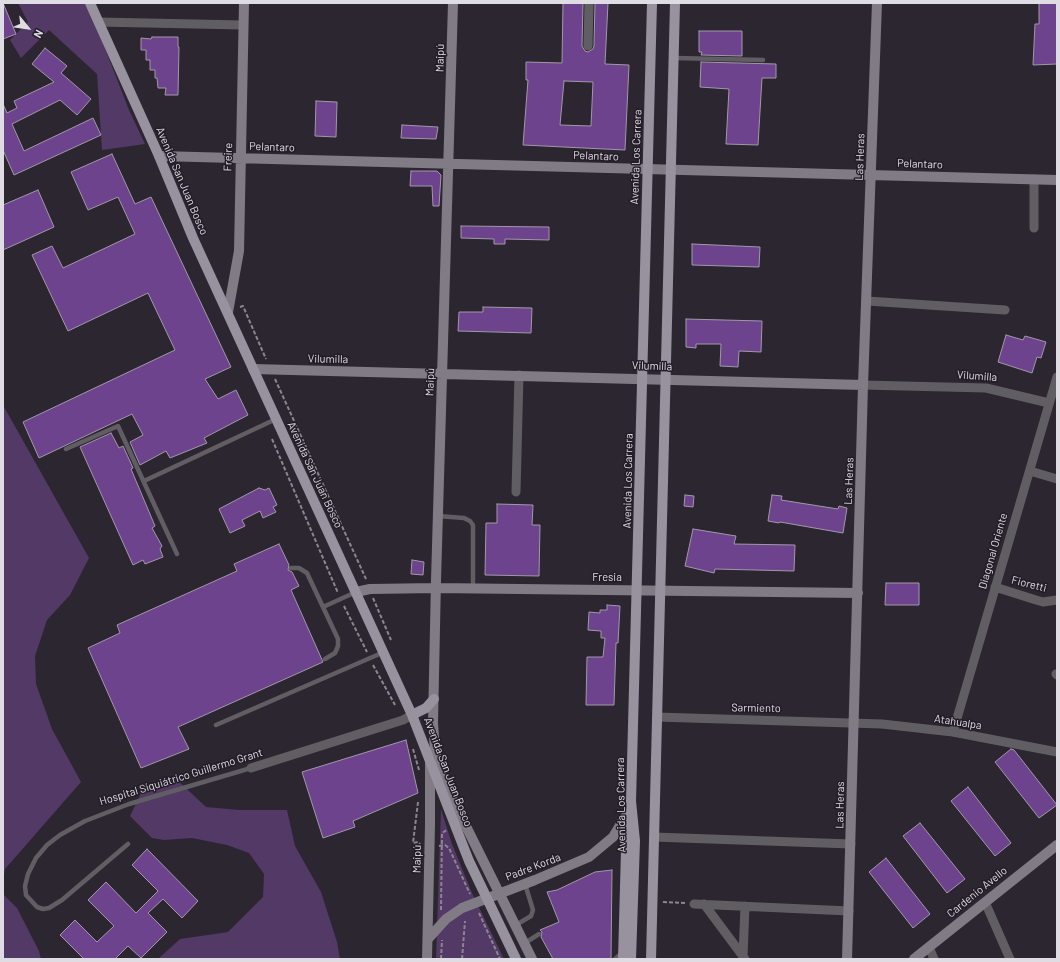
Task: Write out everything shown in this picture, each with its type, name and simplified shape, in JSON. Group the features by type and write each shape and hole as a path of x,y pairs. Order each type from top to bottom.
{"main road":[{"name":"Avenida San Juan Bosco","path":"90,3 159,156 193,238 412,715 532,959"},
{"name":"Freire","path":"228,312 239,251 244,3"},
{"name":"Maipú","path":"427,959 453,3"},
{"name":"Avenida Los Carrera","path":"631,959 635,841 631,800 638,589 652,3"},
{"path":"651,959 659,590 675,3"},
{"name":"Las Heras","path":"847,959 863,385 872,174 877,3"},
{"name":"Pelantaro","path":"159,156 1057,180"},
{"name":"Vilumilla","path":"253,369 642,378 863,385"},
{"name":"Fresia","path":"356,592 370,588 473,588 858,593"},
{"path":"412,715 426,708 434,699"},
{"name":"Avenida San Juan Bosco","path":"433,760 469,860 516,959"},
{"name":"Padre Korda","path":"428,939 454,913 474,902 525,884 584,859 598,851 613,837 627,814 631,800"},
{"path":"623,956 627,814"},
{"name":"Cardenio Avello","path":"914,959 1057,845"}],"street":[{"path":"588,46 589,3"},
{"path":"98,22 243,26"},
{"path":"1034,179 1034,228"},
{"path":"867,301 1005,310"},
{"path":"516,492 518,375"},
{"name":"Diagonal Oriente","path":"953,732 1057,377"},
{"name":"Vilumilla","path":"863,385 986,388 1002,390 1049,403"},
{"path":"1030,471 1057,479"},
{"name":"Fioretti","path":"996,587 1043,602 1057,600"},
{"name":"Hospital Siquiátrico Guillermo Grant","path":"251,768 403,720 412,715"},
{"name":"Sarmiento","path":"657,717 854,722"},
{"name":"Atahualpa","path":"854,722 953,732 1057,752"},
{"path":"654,837 851,844"},
{"path":"985,902 1010,959"},
{"path":"694,904 849,911"},
{"path":"704,904 744,958"},
{"path":"744,958 745,906"},
{"path":"929,947 934,959"}],"lane":[{"path":"674,58 763,60"},
{"path":"144,480 276,419"},
{"path":"66,449 118,426 177,554"},
{"path":"438,516 464,518 470,521 473,525 473,588"},
{"path":"291,568 299,568 307,573 338,643 335,653 325,658"},
{"path":"323,607 356,592"},
{"path":"216,725 384,652"},
{"name":"Hospital Siquiátrico Guillermo Grant","path":"128,844 62,900 49,908 43,909 37,907 26,895 25,886 28,874 36,858 47,845 60,835 85,821 129,804 251,768"},
{"path":"516,925 531,916 533,910 525,884"},
{"path":"525,943 540,934"},
{"path":"615,959 623,956"}],"path":[{"path":"228,312 243,306 370,588"},
{"path":"266,424 341,599 370,659 403,720"},
{"path":"411,743 419,777"},
{"path":"419,801 413,843 418,842 421,845 445,845 449,848 500,959"},
{"path":"441,959 442,846"},
{"path":"670,903 694,904"},
{"path":"462,959 465,921"}],"shaded area":[{"path":"18,3 85,3 92,15 129,110 145,144 102,150 97,74 49,30 21,58 10,40 28,22"},
{"path":"3,405 89,558 70,595 47,620 35,656 36,684 52,729 81,782 5,869 3,881"},
{"path":"175,778 206,807 239,810 287,810 295,846 321,892 337,942 340,959 158,959 180,939 228,932 263,897 264,874 249,853 227,845 192,838 164,840 152,838 130,816 142,791"},
{"path":"441,809 452,844 472,893 504,959 436,959"},
{"path":"3,894 17,908 39,951 41,959 3,959"}],"building":[{"path":"3,3 16,34 3,39"},
{"path":"563,3 583,3 582,46 585,51 588,52 593,49 594,46 595,3 608,3 605,64 629,65 625,150 523,145 528,80 526,80 526,62 562,63","holes":["564,81 593,82 591,126 560,125"]},
{"path":"1039,3 1057,3 1057,64 1033,65 1035,24 1039,24"},
{"path":"699,31 742,31 742,56 701,55 702,52 699,52"},
{"path":"152,37 178,37 178,95 165,95 166,88 158,88 157,78 155,78 155,70 150,70 150,60 146,60 146,50 141,50 141,38 151,39"},
{"path":"45,48 67,66 61,73 91,99 77,115 60,100 12,124 24,151 93,118 101,135 14,175 3,150 3,104 7,113 17,108 14,101 54,82 32,64"},
{"path":"701,62 776,64 776,78 762,78 758,145 726,144 729,89 700,87"},
{"path":"316,101 337,102 336,137 315,136"},
{"path":"402,125 438,127 436,139 401,138"},
{"path":"112,154 135,204 151,197 231,367 205,379 218,399 236,390 248,415 204,438 207,443 170,458 166,451 140,465 130,442 143,435 132,414 39,458 23,422 175,350 148,293 68,331 32,255 52,246 63,268 135,234 118,197 88,210 71,172"},
{"path":"411,171 437,171 441,175 439,206 433,206 432,186 410,186"},
{"path":"38,190 54,227 3,250 3,205"},
{"path":"461,226 549,227 549,240 505,239 505,244 494,244 494,239 461,238"},
{"path":"692,244 760,247 759,267 692,265"},
{"path":"483,307 532,308 531,333 458,331 459,312 483,312"},
{"path":"686,319 762,321 761,352 739,351 738,367 720,366 721,344 696,344 696,348 686,347"},
{"path":"1006,335 1023,340 1025,336 1046,342 1041,358 1037,357 1032,373 998,362"},
{"path":"111,433 119,448 123,446 133,468 131,469 155,526 152,528 162,546 160,549 163,557 145,564 143,560 133,565 80,447"},
{"path":"259,488 265,490 269,488 277,505 273,507 276,512 263,518 260,511 242,520 245,526 230,533 219,509"},
{"path":"685,495 694,496 693,507 684,506"},
{"path":"772,495 782,496 781,500 838,509 839,506 847,508 843,533 768,521"},
{"path":"497,504 533,505 532,525 540,525 539,576 485,575 486,523 497,523"},
{"path":"693,529 736,536 734,544 795,545 794,571 715,569 714,573 685,566"},
{"path":"279,544 289,565 288,570 292,572 299,586 291,590 323,662 178,727 189,749 141,768 88,648 120,633 117,625 237,571 234,564"},
{"path":"412,560 424,562 423,575 411,574"},
{"path":"886,583 919,583 919,605 885,605"},
{"path":"607,605 620,606 618,643 616,643 614,705 586,705 587,657 603,657 605,638 601,638 601,631 588,630 589,612 600,613 600,610 607,610"},
{"path":"406,740 418,793 353,821 355,827 323,838 302,772"},
{"path":"1011,749 1014,750 1057,805 1039,818 995,762"},
{"path":"968,787 1011,843 995,856 951,801"},
{"path":"920,823 965,879 947,893 903,836"},
{"path":"147,849 198,901 182,918 163,899 148,913 167,932 141,958 128,946 115,959 84,959 60,935 75,920 97,942 114,926 88,900 106,882 136,913 158,891 132,865"},
{"path":"886,858 930,914 913,928 869,872"},
{"path":"612,870 611,959 553,959 541,937 542,932 540,930 559,922 547,892 557,890 595,872"}]}
